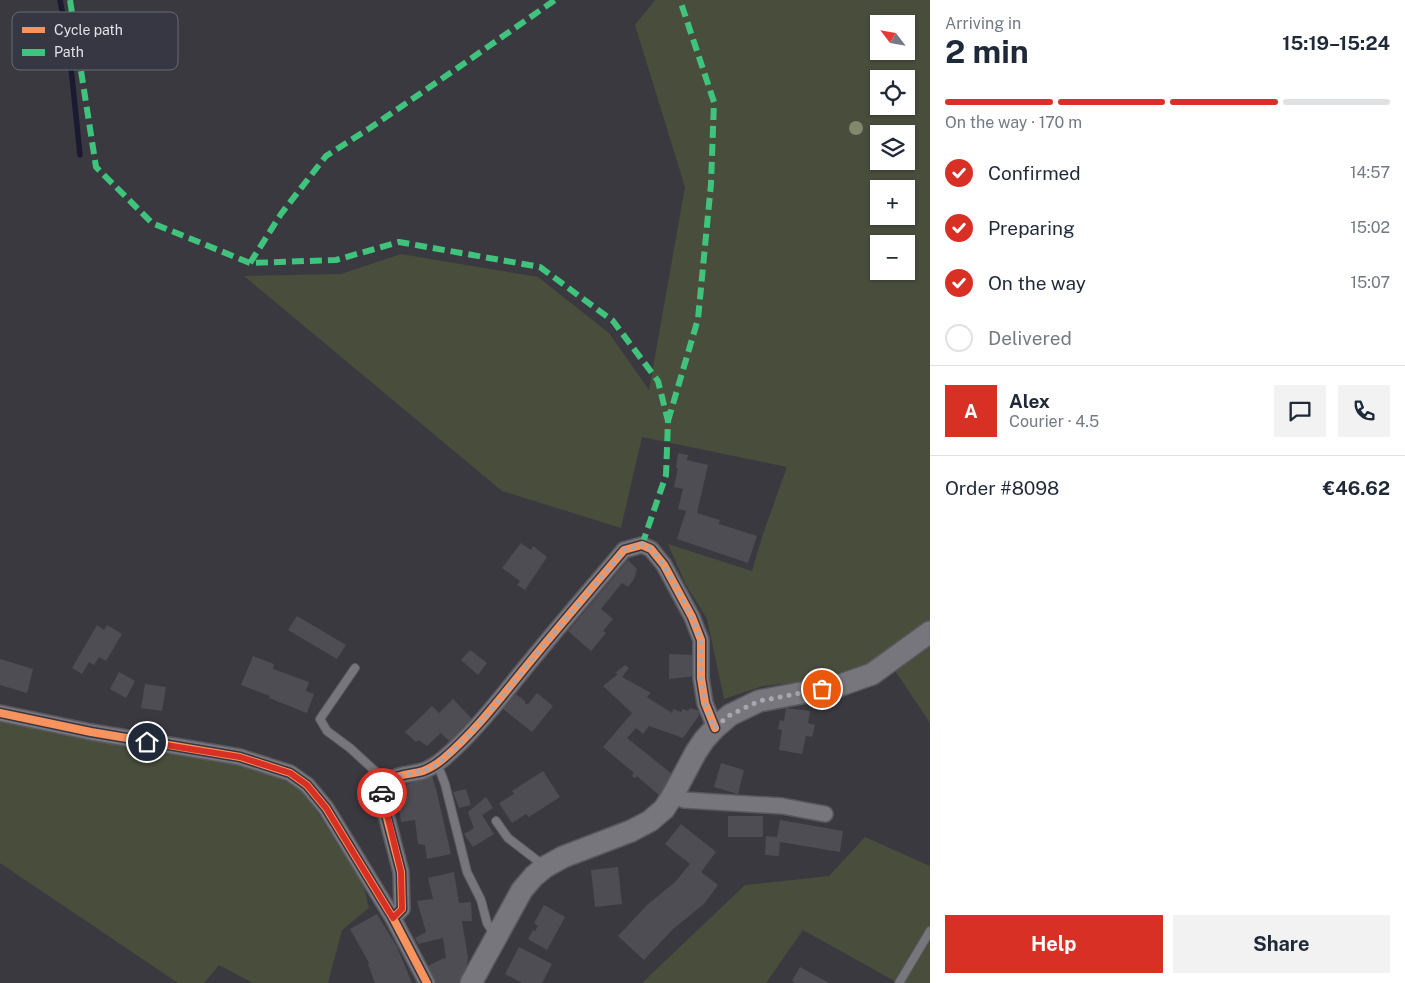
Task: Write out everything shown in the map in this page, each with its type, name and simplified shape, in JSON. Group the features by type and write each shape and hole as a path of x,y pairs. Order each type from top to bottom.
{"street":[{"path":"393,918 402,909 401,872 381,795 382,788 395,777 436,765 454,750 475,729 624,550 642,544 651,549 664,565 692,617 701,640 701,678 705,703 714,728"},
{"path":"471,983 522,890 534,876 563,857 631,831 650,821 664,809 696,752 714,728 730,715 759,701 838,686 872,674 930,632"},
{"path":"0,713 91,732 240,757 290,773 307,785 326,808 393,918 427,983"},
{"path":"673,795 684,800 782,806 825,814"}],"lane":[{"path":"354,668 320,720 327,731 350,748 387,782"},
{"path":"436,765 446,784 467,872 481,900 488,923 496,935"},
{"path":"496,821 508,838 545,867"},
{"path":"899,983 930,931"}],"green space":[{"path":"655,0 930,0 930,723 896,672 763,686 724,699 707,619 685,583 668,544 752,571 787,467 642,437 621,528 502,491 244,276 341,274 401,254 538,277 609,333 649,390 685,187 635,25"},
{"path":"0,721 242,763 302,788 363,884 369,908 342,930 328,983 253,983 219,965 204,983 178,983 0,863"},
{"path":"865,837 930,866 930,983 898,983 803,930 766,983 642,983 745,885 829,876"}],"building":[{"path":"678,453 688,455 687,460 708,465 697,513 720,520 719,524 757,536 748,563 677,539 686,511 678,509 683,489 674,487 678,468 676,468"},
{"path":"521,543 531,550 533,546 547,557 525,590 517,585 520,581 502,568"},
{"path":"628,560 637,569 634,579 628,587 622,583 601,609 613,619 603,631 606,633 591,651 568,631"},
{"path":"297,616 346,645 337,659 288,630"},
{"path":"97,625 104,630 107,625 122,634 106,661 99,657 94,665 89,662 82,674 72,668"},
{"path":"470,650 487,663 478,675 461,660"},
{"path":"669,654 695,655 696,676 669,679"},
{"path":"253,656 274,664 273,669 309,682 306,691 314,694 307,713 241,685"},
{"path":"0,659 33,669 27,693 0,685"},
{"path":"625,665 629,668 622,677 651,693 647,697 672,713 673,709 681,712 683,709 688,711 690,708 700,711 698,717 683,738 649,726 643,734 636,728 627,738 672,774 661,797 637,776 635,778 632,776 634,773 603,747 632,713 603,686 618,674 615,673"},
{"path":"119,672 135,681 126,698 110,689"},
{"path":"145,684 166,687 162,711 141,708"},
{"path":"537,693 553,706 532,732 503,709 516,694 525,701 525,704 528,704"},
{"path":"453,699 473,720 450,742 441,733 427,746 419,740 416,742 405,732 432,706 439,713"},
{"path":"786,708 810,711 808,723 815,725 812,737 806,736 802,754 779,750 782,730 778,729 780,720 784,721"},
{"path":"721,763 744,770 738,794 714,787"},
{"path":"543,771 560,797 529,817 526,814 512,823 499,803 514,794 512,791"},
{"path":"432,776 451,854 427,859 425,845 418,844 415,820 401,822 396,788"},
{"path":"466,789 471,805 459,808 453,792"},
{"path":"486,797 493,808 482,815 494,834 473,847 464,834 474,828 468,812"},
{"path":"728,816 763,816 763,837 728,837"},
{"path":"780,820 843,831 840,852 780,842 779,856 765,855 766,836 777,837"},
{"path":"681,824 716,852 701,872 718,885 704,904 673,929 644,960 618,936 647,905 675,882 690,864 665,844"},
{"path":"618,867 622,904 595,907 591,870"},
{"path":"454,872 459,903 471,902 472,921 462,921 468,957 465,978 462,983 435,983 428,966 446,958 443,938 418,944 415,938 426,932 417,901 433,899 428,878"},
{"path":"544,905 565,917 547,950 528,939 533,930 535,931 538,926 534,923"},
{"path":"377,914 397,947 412,983 375,983 369,963 350,929"},
{"path":"519,947 552,964 542,983 522,983 505,974"},
{"path":"800,967 829,983 795,983 792,981"}],"waterway":[{"path":"60,0 62,12"},
{"path":"71,70 80,155"}],"marked path":[{"path":"70,0 72,12"},
{"path":"250,263 281,214 326,156 370,128 555,0"},
{"path":"668,421 698,319 711,184 714,102 680,0"},
{"path":"81,70 96,167 152,223 250,263 336,260 399,242 540,267 613,321 658,381 668,421 666,475 642,545"}],"cycle path":[{"path":"393,918 402,909 401,872 381,795 383,788 392,779 423,771 434,766 455,748 488,713 624,550 642,545 651,549 664,565 692,617 701,640 701,678 705,703 715,728"},
{"path":"0,713 91,732 240,757 290,773 307,785 326,808 393,918 427,983"}],"way so far":[{"path":"382,793 382,788 395,777 436,765 454,750 475,729 624,550 642,544 651,549 664,565 692,617 701,640 701,678 705,703 714,728 730,715 759,701 822,689"}],"route":[{"path":"147,742 240,757 290,773 307,785 326,808 393,918 402,909 401,872 382,793"}]}
